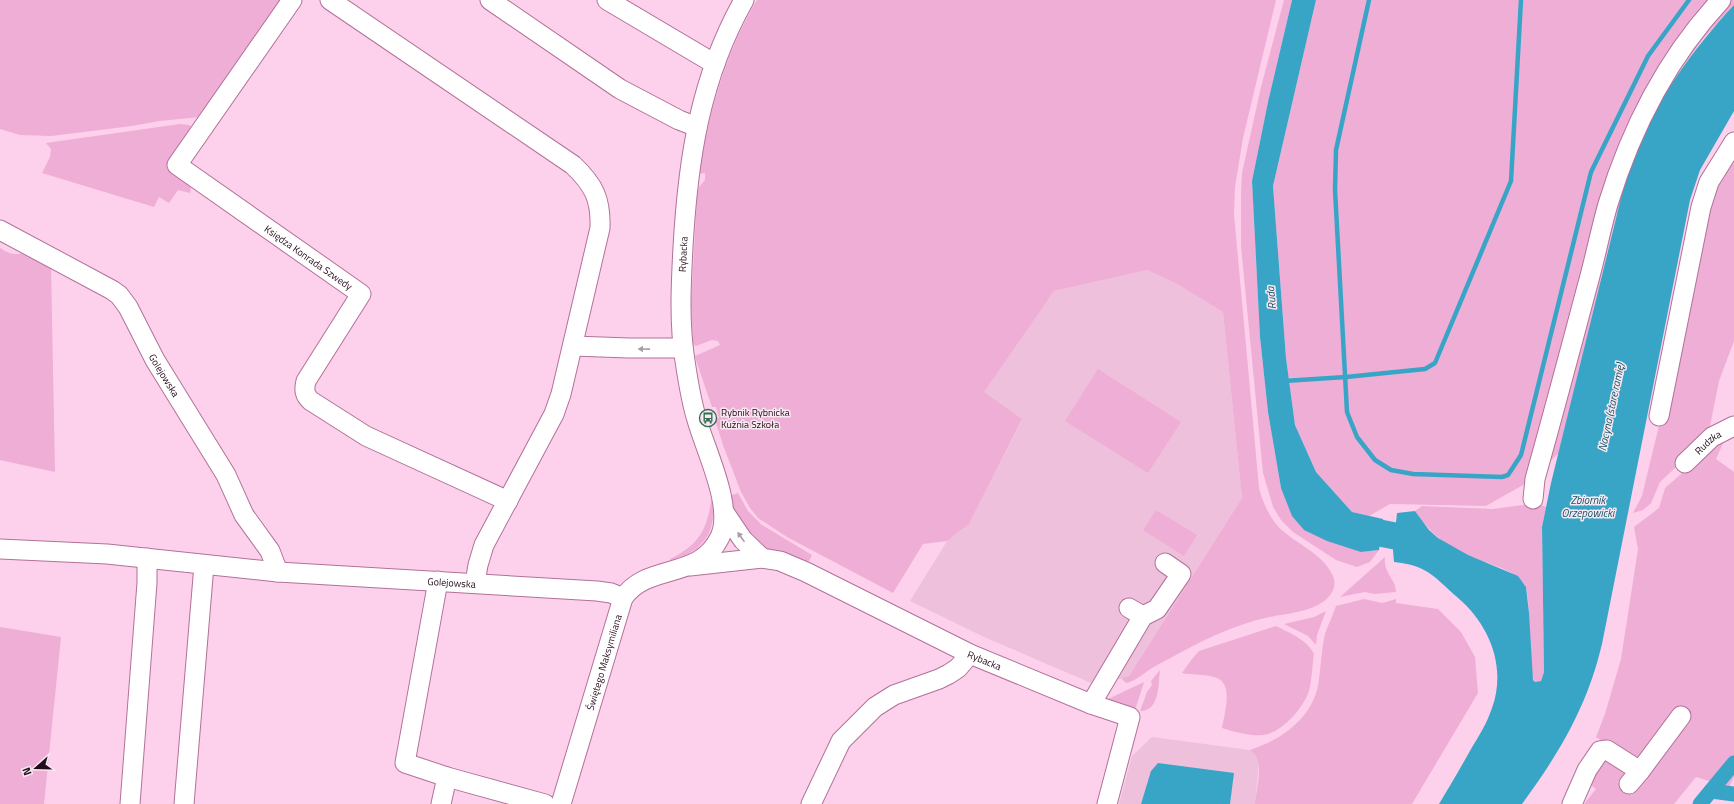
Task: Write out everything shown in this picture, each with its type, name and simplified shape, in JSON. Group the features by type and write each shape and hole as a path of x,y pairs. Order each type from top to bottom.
{"street":[{"name":"Księdza Konrada Szwedy","path":"292,0 177,165 361,294 306,381 304,391 306,397 366,436 508,501"},
{"path":"330,0 573,165 592,187 601,213 600,228 561,394 554,414 483,550 475,583"},
{"path":"490,0 620,89 679,120 697,126"},
{"path":"607,0 715,64"},
{"name":"Rybacka","path":"690,566 699,561 717,543 724,524 724,512 719,490 694,408 683,348 680,307 685,216 692,151 697,126 715,64 744,0"},
{"path":"1533,499 1535,479 1595,252 1624,157 1634,131 1656,90 1684,46 1722,0"},
{"path":"1659,416 1701,206 1709,182 1734,142"},
{"name":"Golejowska","path":"0,230 112,290 124,302 155,360 222,470 244,515 270,552 278,572"},
{"path":"573,346 683,348"},
{"name":"Rudzka","path":"1685,463 1712,437 1734,426"},
{"name":"Rybacka","path":"724,512 743,540 762,558"},
{"name":"Golejowska","path":"0,549 68,551 278,572 607,592 623,598"},
{"path":"130,804 147,583 147,558"},
{"name":"Rybacka","path":"690,566 762,558 780,561 806,572 970,654 1091,704 1130,717 1107,804"},
{"path":"1091,704 1136,612 1157,609 1181,574 1165,563"},
{"path":"184,804 204,565"},
{"path":"623,598 633,587 649,578 690,566"},
{"path":"438,581 405,763 447,777 561,803"},
{"name":"Świętego Maksymiliana","path":"561,803 623,598"},
{"path":"811,804 841,741 875,707 894,695 949,674 958,668 970,654"},
{"path":"1572,804 1587,770 1598,753 1602,750 1607,750 1634,777 1681,716"},
{"path":"441,804 447,777"}],"shaded area":[{"path":"0,0 282,0 201,117 159,121 132,126 51,136 20,135 0,129"},
{"path":"757,0 1276,0 1243,138 1235,187 1234,214 1259,488 1270,516 1276,524 1290,537 1322,560 1333,576 1334,585 1332,593 1326,600 1306,610 1260,619 1225,631 1179,653 1152,668 1137,679 1126,683 1121,678 1129,676 1242,498 1223,312 1177,284 1147,270 1054,291 984,392 1022,419 969,524 947,541 923,544 893,593 787,537 758,518 750,508 741,492 716,423 716,419 719,418 716,407 712,407 695,356 720,345 718,341 712,340 696,346 693,344 691,305 697,195 699,187 705,180 705,173 699,174 703,151 713,106 727,62"},
{"path":"1284,0 1292,0 1268,102 1252,181 1260,337 1268,412 1281,488 1361,552 1379,550 1370,562 1357,567 1336,560 1293,532 1281,520 1273,507 1263,473 1241,246 1241,195 1242,173 1261,87"},
{"path":"1316,0 1734,0 1734,5 1703,39 1681,69 1645,132 1631,168 1615,220 1559,453 1523,485 1486,506 1390,504 1369,516 1352,512 1316,472 1295,425 1286,358 1273,186"},
{"path":"180,124 190,125 191,129 194,128 167,167 190,183 191,188 190,193 178,190 169,203 159,197 154,207 42,173 50,157 51,149 46,143"},
{"path":"1734,154 1734,341 1719,381 1709,431 1689,455 1660,482 1651,503 1643,510 1633,513 1642,496 1676,355 1708,209 1722,172"},
{"path":"0,248 14,254 20,254 28,251 51,265 55,472 0,460"},
{"path":"1147,270 1177,284 1223,312 1242,498 1129,676 1098,686 984,637 910,601 947,541 969,524 1022,420 983,392 1054,291"},
{"path":"1098,369 1181,422 1148,473 1065,421"},
{"path":"1727,434 1716,459 1734,472 1734,777 1729,787 1696,777 1674,804 1584,804 1596,789 1587,782 1607,754 1638,765 1596,737 1605,714 1621,659 1638,549 1634,527 1659,508 1665,488"},
{"path":"738,493 748,511 762,525 812,555 807,565 761,549 736,520 729,496"},
{"path":"713,499 712,523 705,540 691,552 670,563 670,559 687,549 699,536 707,521 711,501"},
{"path":"1537,503 1546,507 1542,527 1544,672 1541,681 1535,682 1532,676 1531,667 1529,608 1525,585 1514,574 1507,570 1469,556 1445,543 1426,526 1415,511 1422,506 1493,509"},
{"path":"1156,510 1197,535 1184,556 1143,530"},
{"path":"1385,557 1386,567 1394,583 1396,592 1374,594 1365,592 1340,597"},
{"path":"1364,599 1382,603 1396,599 1396,603 1438,609 1461,632 1475,657 1478,693 1412,804 1255,804 1259,767 1258,760 1250,750 1262,746 1283,734 1293,727 1309,709 1318,686 1325,634 1336,606"},
{"path":"1326,611 1317,635 1316,645 1308,636 1284,624 1314,617"},
{"path":"1276,626 1302,640 1314,654 1309,692 1304,702 1286,724 1268,734 1251,735 1222,728 1227,693 1222,682 1217,678 1209,676 1182,673 1199,651"},
{"path":"0,627 61,637 44,804 0,804"},
{"path":"1160,670 1155,702 1147,710 1140,711 1147,692 1152,685 1151,681"},
{"path":"1144,682 1135,710 1106,700"},
{"path":"1152,737 1250,750 1255,753 1259,761 1255,804 1119,804 1132,756"}],"water":[{"path":"1292,0 1316,0 1273,186 1286,358 1295,425 1316,472 1352,512 1383,519 1379,550 1361,552 1327,541 1304,530 1292,516 1281,488 1268,412 1260,337 1252,181 1268,102"},
{"name":"Zbiornik Orzepowicki","path":"1734,5 1734,111 1700,170 1690,200 1602,644 1589,688 1571,728 1536,785 1522,804 1439,804 1490,714 1496,692 1496,662 1486,633 1468,608 1433,575 1421,568 1394,562 1393,550 1397,513 1415,511 1429,530 1438,538 1468,555 1518,576 1526,587 1533,680 1535,682 1541,681 1544,672 1542,527 1551,483 1626,178 1643,134 1665,95 1690,57"},
{"path":"1158,763 1234,773 1230,804 1141,804 1151,771"}],"waterway":[{"path":"1369,0 1336,150 1335,190 1347,412 1357,437 1375,460 1391,470 1413,474 1502,477 1508,475 1521,455 1591,172 1648,56 1689,0"},
{"path":"1284,381 1346,377 1425,369 1435,363 1511,181 1521,0"},
{"name":"Ruda","path":"1345,526 1395,536"},
{"path":"1700,804 1734,763"},
{"path":"1711,791 1734,794"}],"place":[{"name":"Rybnik Rybnicka Kuźnia Szkoła","path":"708,418"}],"water label":[{"name":"Nacyna (stare ramię)","path":"1611,407"}]}
